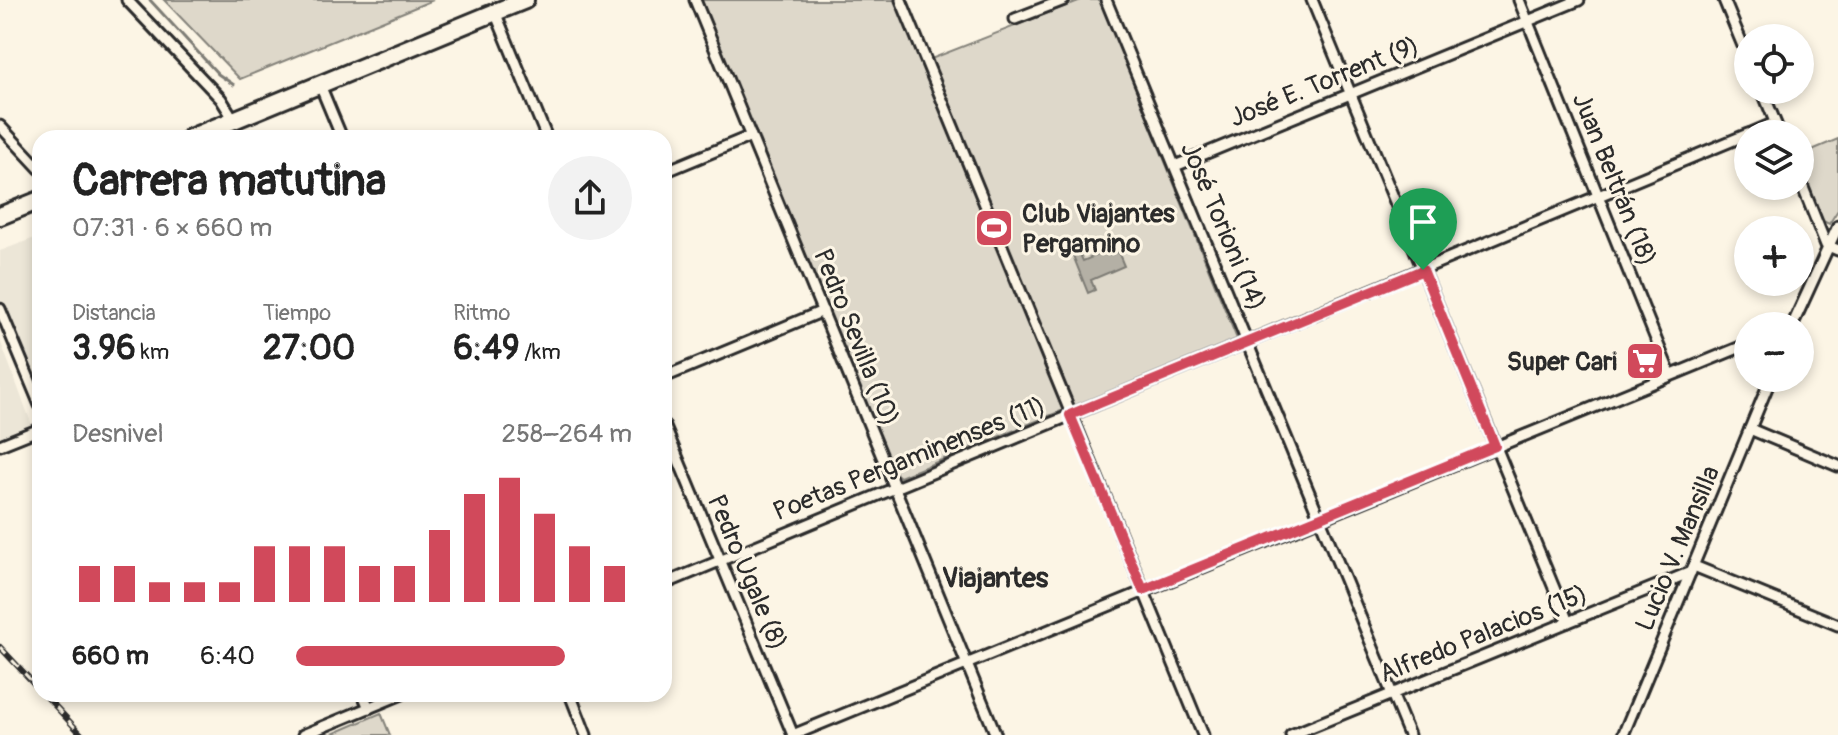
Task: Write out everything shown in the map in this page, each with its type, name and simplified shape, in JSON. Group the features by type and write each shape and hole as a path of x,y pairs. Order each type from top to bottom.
{"highway":[{"path":"210,130 525,0"},
{"path":"0,216 32,203"}],"street":[{"path":"127,0 221,99 234,120"},
{"name":"Pedro Sevilla (10)","path":"695,0 996,735"},
{"path":"901,0 1203,735"},
{"path":"1015,19 1064,0"},
{"name":"José Torioni (14)","path":"1106,0 1409,735"},
{"path":"1312,0 1568,622"},
{"name":"Juan Beltrán (18)","path":"1519,0 1670,374"},
{"name":"José E. Torrent (9)","path":"1175,166 1579,0"},
{"path":"1724,0 1734,24"},
{"path":"495,12 544,130"},
{"path":"320,85 339,130"},
{"path":"0,126 32,160"},
{"path":"672,169 751,136"},
{"name":"Poetas Pergaminenses (11)","path":"672,581 1734,140"},
{"path":"1808,200 1826,245 1838,250"},
{"path":"1798,312 1826,245 1838,226"},
{"path":"0,309 32,386"},
{"path":"672,374 823,311"},
{"path":"793,735 1734,349"},
{"name":"Lucio V. Mansilla","path":"1623,735 1765,392"},
{"path":"1750,429 1838,466"},
{"path":"0,445 32,432"},
{"name":"Pedro Ugale (8)","path":"672,445 793,735"},
{"path":"1693,569 1838,625"},
{"name":"Alfredo Palacios (15)","path":"1291,735 1693,569"},
{"path":"366,702 369,708"},
{"path":"303,735 383,702"},
{"path":"573,702 586,735"}],"shaded area":[{"path":"164,0 433,0 240,79"},
{"name":"Club Viajantes Pergamino","path":"700,0 895,0 921,63 1081,0 1100,0 1137,91 1145,100 1149,122 1237,339 900,477 894,472"},
{"path":"1838,139 1838,210 1829,224 1823,221 1814,200 1814,149"},
{"path":"32,239 32,380 0,301 0,251"},
{"path":"1116,247 1124,266 1091,280 1095,290 1088,293 1072,253 1078,250 1083,261"},
{"path":"0,340 32,425 0,437"},
{"path":"381,713 390,735 330,735"}],"waterway":[{"path":"150,0 218,74 234,85"}],"railway":[{"path":"0,647 32,681"},
{"path":"51,702 82,735"}],"place":[{"name":"Club Viajantes Pergamino","path":"994,228"},
{"name":"Super Cari","path":"1645,361"}],"district":[{"name":"Viajantes","path":"995,577"}],"route":[{"path":"1423,270 1495,446 1143,590 1070,415 1423,270"}]}
